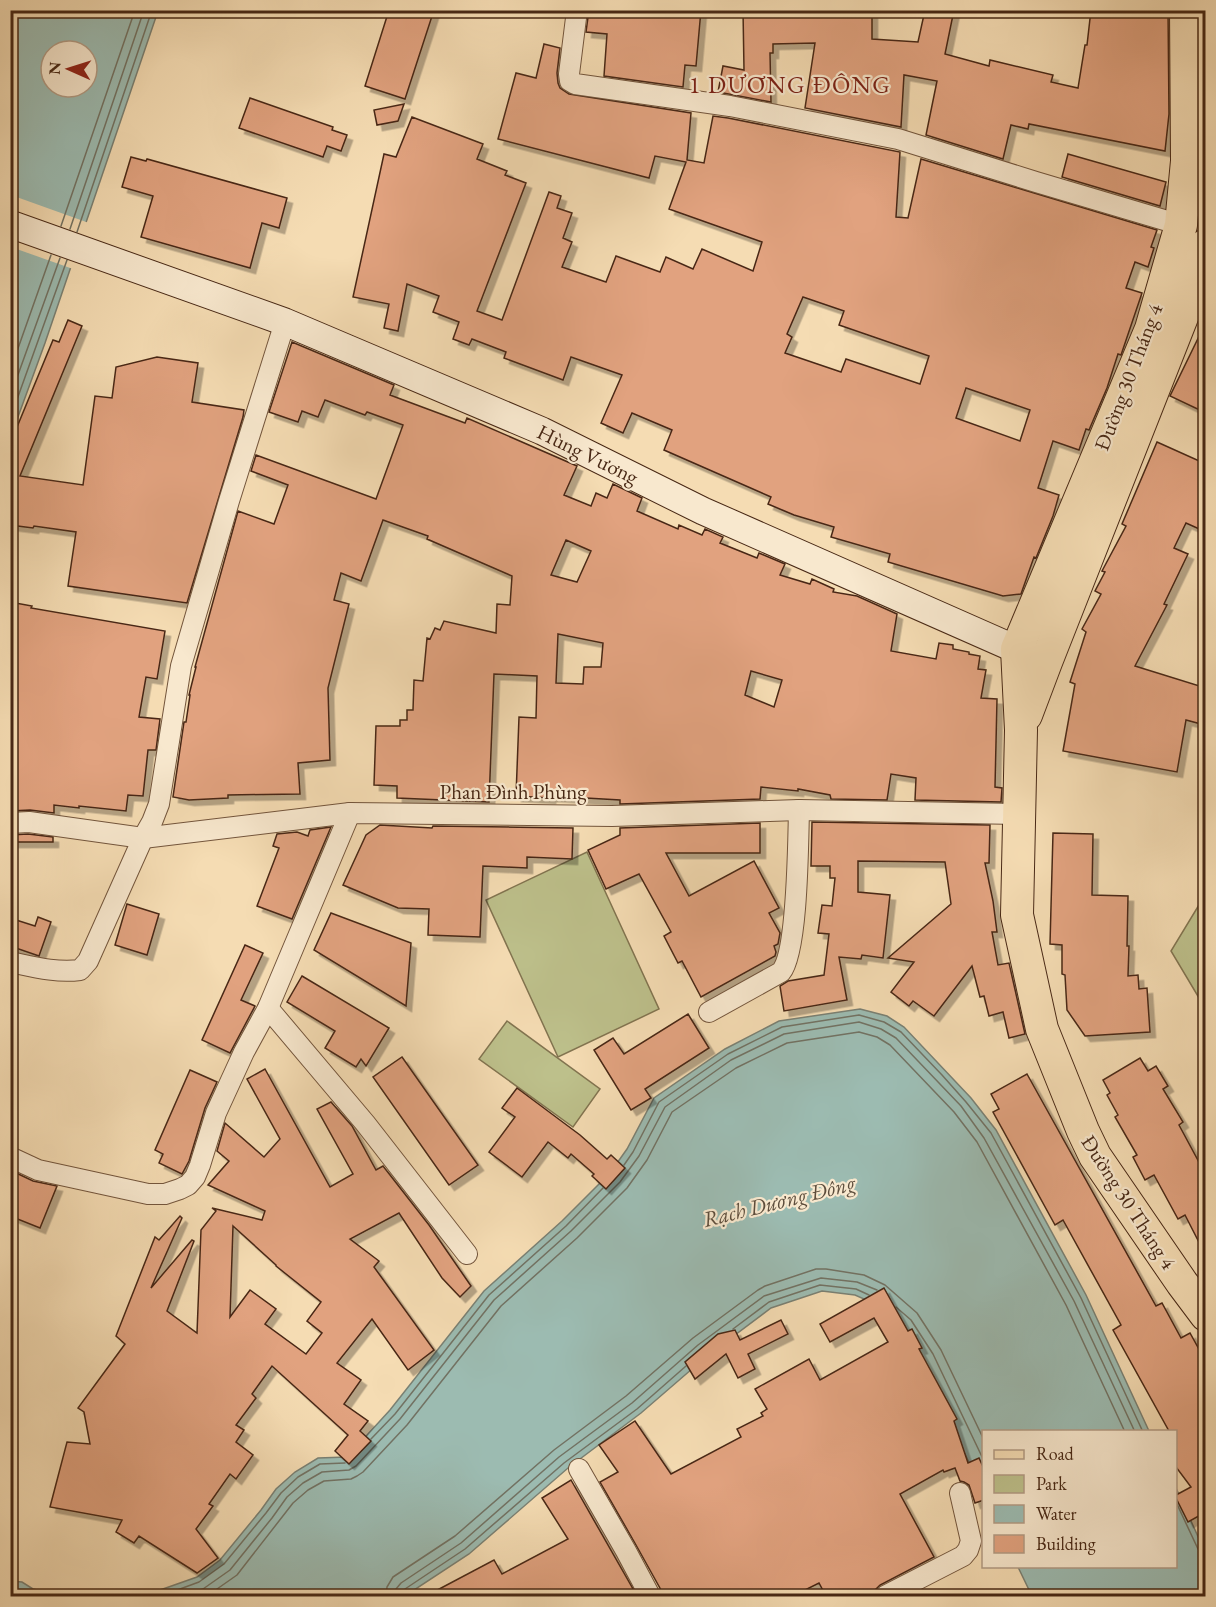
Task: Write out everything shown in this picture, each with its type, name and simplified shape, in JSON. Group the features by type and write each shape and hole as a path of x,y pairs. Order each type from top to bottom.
{"main road":[{"name":"Đường 30 Tháng 4","path":"1021,730 1046,662 1118,443 1151,329 1193,230 1187,161 1186,10"},
{"name":"Hùng Vương","path":"10,224 285,322 542,430 703,511 1046,662"},
{"name":"Đường 30 Tháng 4","path":"1206,245 1197,279 1017,649 1021,730 1017,915 1042,1029 1095,1156 1206,1315"}],"street":[{"path":"577,10 569,75 570,81 574,84 730,106 898,139 1193,230"},
{"path":"10,962 48,970 69,972 80,970 88,961 152,822 159,804 181,666 229,501 285,322"},
{"path":"708,1012 781,972 786,964 790,947 795,892 800,810"},
{"name":"Phan Đình Phùng","path":"10,823 29,822 143,838 350,813 612,816 800,810 1018,814"},
{"path":"10,1158 38,1170 148,1194 165,1194 188,1185 195,1177 216,1113 244,1052 268,1008 350,813"},
{"path":"268,1008 365,1123 467,1254"},
{"path":"579,1469 650,1596"},
{"path":"885,1596 963,1556 968,1550 971,1541 960,1493"}],"green space":[{"path":"587,852 659,1009 558,1057 486,900"},
{"path":"1205,895 1205,1008 1171,951"},
{"path":"507,1021 600,1089 573,1127 479,1059"}],"water":[{"path":"11,11 158,11 11,436"},
{"name":"Rạch Dương Đông","path":"860,1009 887,1016 904,1027 971,1098 996,1130 1086,1295 1149,1430 982,1430 982,1490 921,1361 871,1302 855,1295 822,1291 771,1308 707,1356 641,1413 568,1468 469,1554 405,1596 143,1596 197,1577 220,1560 276,1489 295,1472 318,1458 347,1457 390,1410 484,1291 562,1221 610,1173 627,1149 654,1098 725,1049 779,1021"},
{"path":"1177,1490 1205,1552 1205,1596 1032,1596 1018,1568 1177,1568"},
{"path":"10,1581 22,1582 33,1589 59,1596 11,1596"}],"pier":[{"path":"11,195 89,223 73,269 11,247"}],"building":[{"path":"389,10 434,10 405,99 365,86"},
{"path":"589,10 701,10 696,66 685,65 683,87 604,76 607,34 586,32"},
{"path":"743,10 872,10 872,39 918,42 925,10 954,10 945,54 989,66 990,60 1053,75 1051,82 1078,88 1085,45 1087,45 1091,10 1168,10 1169,114 1165,151 1029,124 1028,129 1011,125 1003,159 926,135 937,81 904,75 901,127 805,108 815,43 773,44 773,53 770,53 771,102 718,92 723,66 744,70"},
{"path":"544,44 560,48 558,83 560,88 569,94 691,113 687,160 704,163 713,116 900,152 896,217 908,218 921,159 1157,230 1151,247 1154,248 1148,267 1135,262 1126,288 1142,293 1121,355 1118,354 1107,388 1089,430 1086,429 1079,450 1053,441 1038,488 1059,495 1053,516 1036,558 1034,557 1021,594 1003,596 888,562 890,554 831,537 834,527 794,515 768,504 771,497 664,450 672,430 632,413 623,433 601,423 622,375 571,357 563,380 504,358 506,352 472,339 469,345 453,339 459,322 433,312 439,296 407,284 398,331 384,328 389,304 353,297 384,154 396,157 412,117 483,144 477,159 507,171 505,175 526,183 477,311 502,320 549,192 561,196 557,208 572,213 563,238 572,242 562,267 606,282 616,256 660,272 666,257 693,269 702,249 753,271 762,242 669,209 686,162 655,156 649,178 498,139 516,73 536,78","holes":["803,297 844,311 839,325 929,356 920,384 846,359 841,372 785,353 792,337 787,334","966,388 1030,410 1020,441 956,418"]},
{"path":"250,98 333,127 332,130 347,135 341,151 327,146 323,157 239,128"},
{"path":"404,104 398,121 377,125 374,110"},
{"path":"1068,154 1166,182 1160,206 1062,177"},
{"path":"131,157 146,161 147,159 287,198 279,228 262,223 250,268 141,237 153,196 122,187"},
{"path":"68,320 82,326 20,476 83,485 95,396 112,398 116,367 157,357 198,363 192,402 244,410 187,603 68,586 76,532 10,525 10,444 53,340 59,342"},
{"path":"1206,322 1206,413 1170,396"},
{"path":"292,342 394,385 390,395 465,423 467,418 577,466 564,495 591,506 596,493 607,498 613,484 642,498 637,511 678,529 679,525 702,535 705,529 723,537 720,543 757,558 759,553 785,564 780,575 810,584 812,579 834,589 833,592 857,596 897,614 891,651 936,659 939,643 953,645 953,649 980,656 978,669 986,670 981,698 997,699 995,787 1002,788 1001,802 915,800 916,778 891,774 887,800 831,799 830,795 798,789 798,791 761,787 760,799 620,804 620,800 516,796 519,717 536,718 537,676 494,674 489,802 397,798 397,786 374,785 376,726 400,726 400,720 407,720 407,710 413,710 414,680 423,681 427,638 430,639 435,628 440,630 444,621 496,633 497,604 510,605 512,576 427,539 428,536 383,520 361,581 341,573 334,600 349,604 328,688 330,760 298,763 300,794 228,795 228,798 189,800 173,797 195,667 238,511 274,524 288,485 251,471 256,455 376,499 403,425 367,412 365,415 325,400 318,417 302,411 298,422 269,412","holes":["566,540 591,551 577,582 551,575","558,634 603,643 601,667 584,667 583,684 556,683","751,671 782,680 774,707 745,695"]},
{"path":"1157,442 1206,464 1206,532 1186,523 1174,548 1188,554 1164,604 1167,605 1135,666 1206,688 1206,711 1201,724 1186,720 1177,772 1063,751 1075,684 1070,682 1086,632 1082,629 1101,594 1095,591 1105,572 1102,571 1126,526 1122,524"},
{"path":"10,602 32,606 31,608 165,631 157,679 146,677 139,717 160,719 156,750 148,750 143,796 128,795 126,811 54,805 54,813 30,810 10,811"},
{"path":"812,822 990,825 989,863 985,863 997,932 992,932 998,965 1009,963 1025,1034 1009,1038 1003,1012 989,1016 984,996 980,997 972,966 934,1016 913,1001 909,1006 891,992 914,962 888,958 951,904 945,862 858,861 858,892 890,895 883,958 862,955 861,959 839,957 847,1000 784,1011 780,986 788,981 824,975 829,934 818,933 822,905 832,906 835,878 830,878 830,866 811,866"},
{"path":"760,823 760,853 666,853 689,896 754,861 779,908 769,913 780,933 778,944 774,946 775,956 701,997 682,961 678,963 664,936 671,932 639,874 606,889 588,850 620,835 620,828"},
{"path":"380,825 432,828 433,826 573,828 572,859 527,857 527,868 483,866 480,937 428,935 429,909 398,908 343,885 366,835"},
{"path":"331,827 292,919 257,906 279,848 273,846 277,834 297,832 308,836 310,830"},
{"path":"1053,833 1093,834 1092,895 1128,896 1128,976 1138,975 1139,989 1147,988 1150,1032 1085,1036 1067,1010 1065,975 1062,974 1062,945 1050,944"},
{"path":"28,834 53,837 53,842 10,842 10,835"},
{"path":"127,904 159,914 147,955 115,945"},
{"path":"331,913 411,943 406,1006 314,950"},
{"path":"38,917 51,922 39,956 10,946 10,918 35,926"},
{"path":"245,945 263,953 241,1000 255,1006 230,1053 202,1040"},
{"path":"302,976 389,1028 366,1066 361,1059 356,1067 325,1048 335,1031 287,1002"},
{"path":"688,1014 709,1048 645,1089 651,1098 631,1110 594,1050 613,1038 624,1054"},
{"path":"402,1057 478,1165 449,1185 373,1077"},
{"path":"1140,1058 1148,1071 1156,1066 1168,1086 1163,1089 1183,1122 1179,1125 1200,1164 1206,1161 1206,1256 1185,1215 1178,1219 1154,1175 1145,1180 1133,1157 1137,1155 1115,1117 1118,1115 1107,1095 1110,1093 1103,1080"},
{"path":"265,1069 330,1187 353,1174 317,1109 331,1102 352,1126 376,1170 383,1166 429,1225 471,1286 460,1297 442,1278 399,1213 350,1239 379,1261 374,1267 434,1350 408,1370 372,1319 337,1363 361,1380 344,1404 368,1421 360,1431 371,1441 349,1464 335,1451 348,1435 272,1366 252,1394 256,1398 236,1425 244,1430 236,1442 253,1455 236,1479 230,1474 209,1504 213,1506 196,1529 218,1558 197,1573 139,1536 134,1543 116,1532 122,1520 50,1507 67,1442 90,1444 84,1412 78,1408 125,1344 116,1336 155,1237 159,1240 180,1216 182,1218 151,1288 192,1240 194,1241 167,1311 197,1333 201,1230 216,1211 212,1208 262,1220 265,1211 208,1185 229,1161 217,1151 225,1123 264,1157 280,1139 247,1079","holes":["233,1226 321,1302 307,1321 322,1333 306,1354 265,1324 276,1309 250,1290 230,1317"]},
{"path":"190,1070 217,1082 205,1108 189,1161 182,1174 159,1163 163,1154 155,1150"},
{"path":"1027,1074 1156,1306 1162,1303 1181,1338 1190,1333 1206,1362 1206,1512 1188,1522 1177,1500 1177,1494 1191,1487 1177,1468 1177,1430 1168,1430 1113,1330 1121,1325 1063,1220 1055,1225 993,1112 999,1109 991,1094"},
{"path":"517,1088 580,1135 607,1159 611,1155 625,1168 606,1189 592,1176 594,1174 571,1154 568,1158 548,1142 522,1177 489,1152 515,1117 502,1108"},
{"path":"10,1170 33,1181 57,1186 40,1228 10,1216"},
{"path":"884,1288 908,1331 912,1329 922,1348 919,1349 957,1419 954,1421 968,1463 979,1458 982,1465 982,1501 975,1503 969,1485 960,1481 955,1468 944,1472 943,1470 900,1494 934,1557 880,1585 865,1596 826,1596 819,1583 793,1596 662,1596 661,1590 600,1482 618,1472 599,1445 635,1421 671,1474 741,1437 737,1429 763,1416 761,1413 767,1409 755,1389 809,1359 820,1380 888,1342 874,1318 830,1342 820,1324"},
{"path":"781,1320 788,1334 748,1354 755,1369 738,1378 726,1354 695,1379 685,1362 718,1334 735,1330 740,1340"},
{"path":"571,1480 637,1596 426,1596 494,1560 502,1574 568,1539 542,1498"}],"district":[{"name":"1 DƯƠNG ĐÔNG","path":"790,84"}]}
